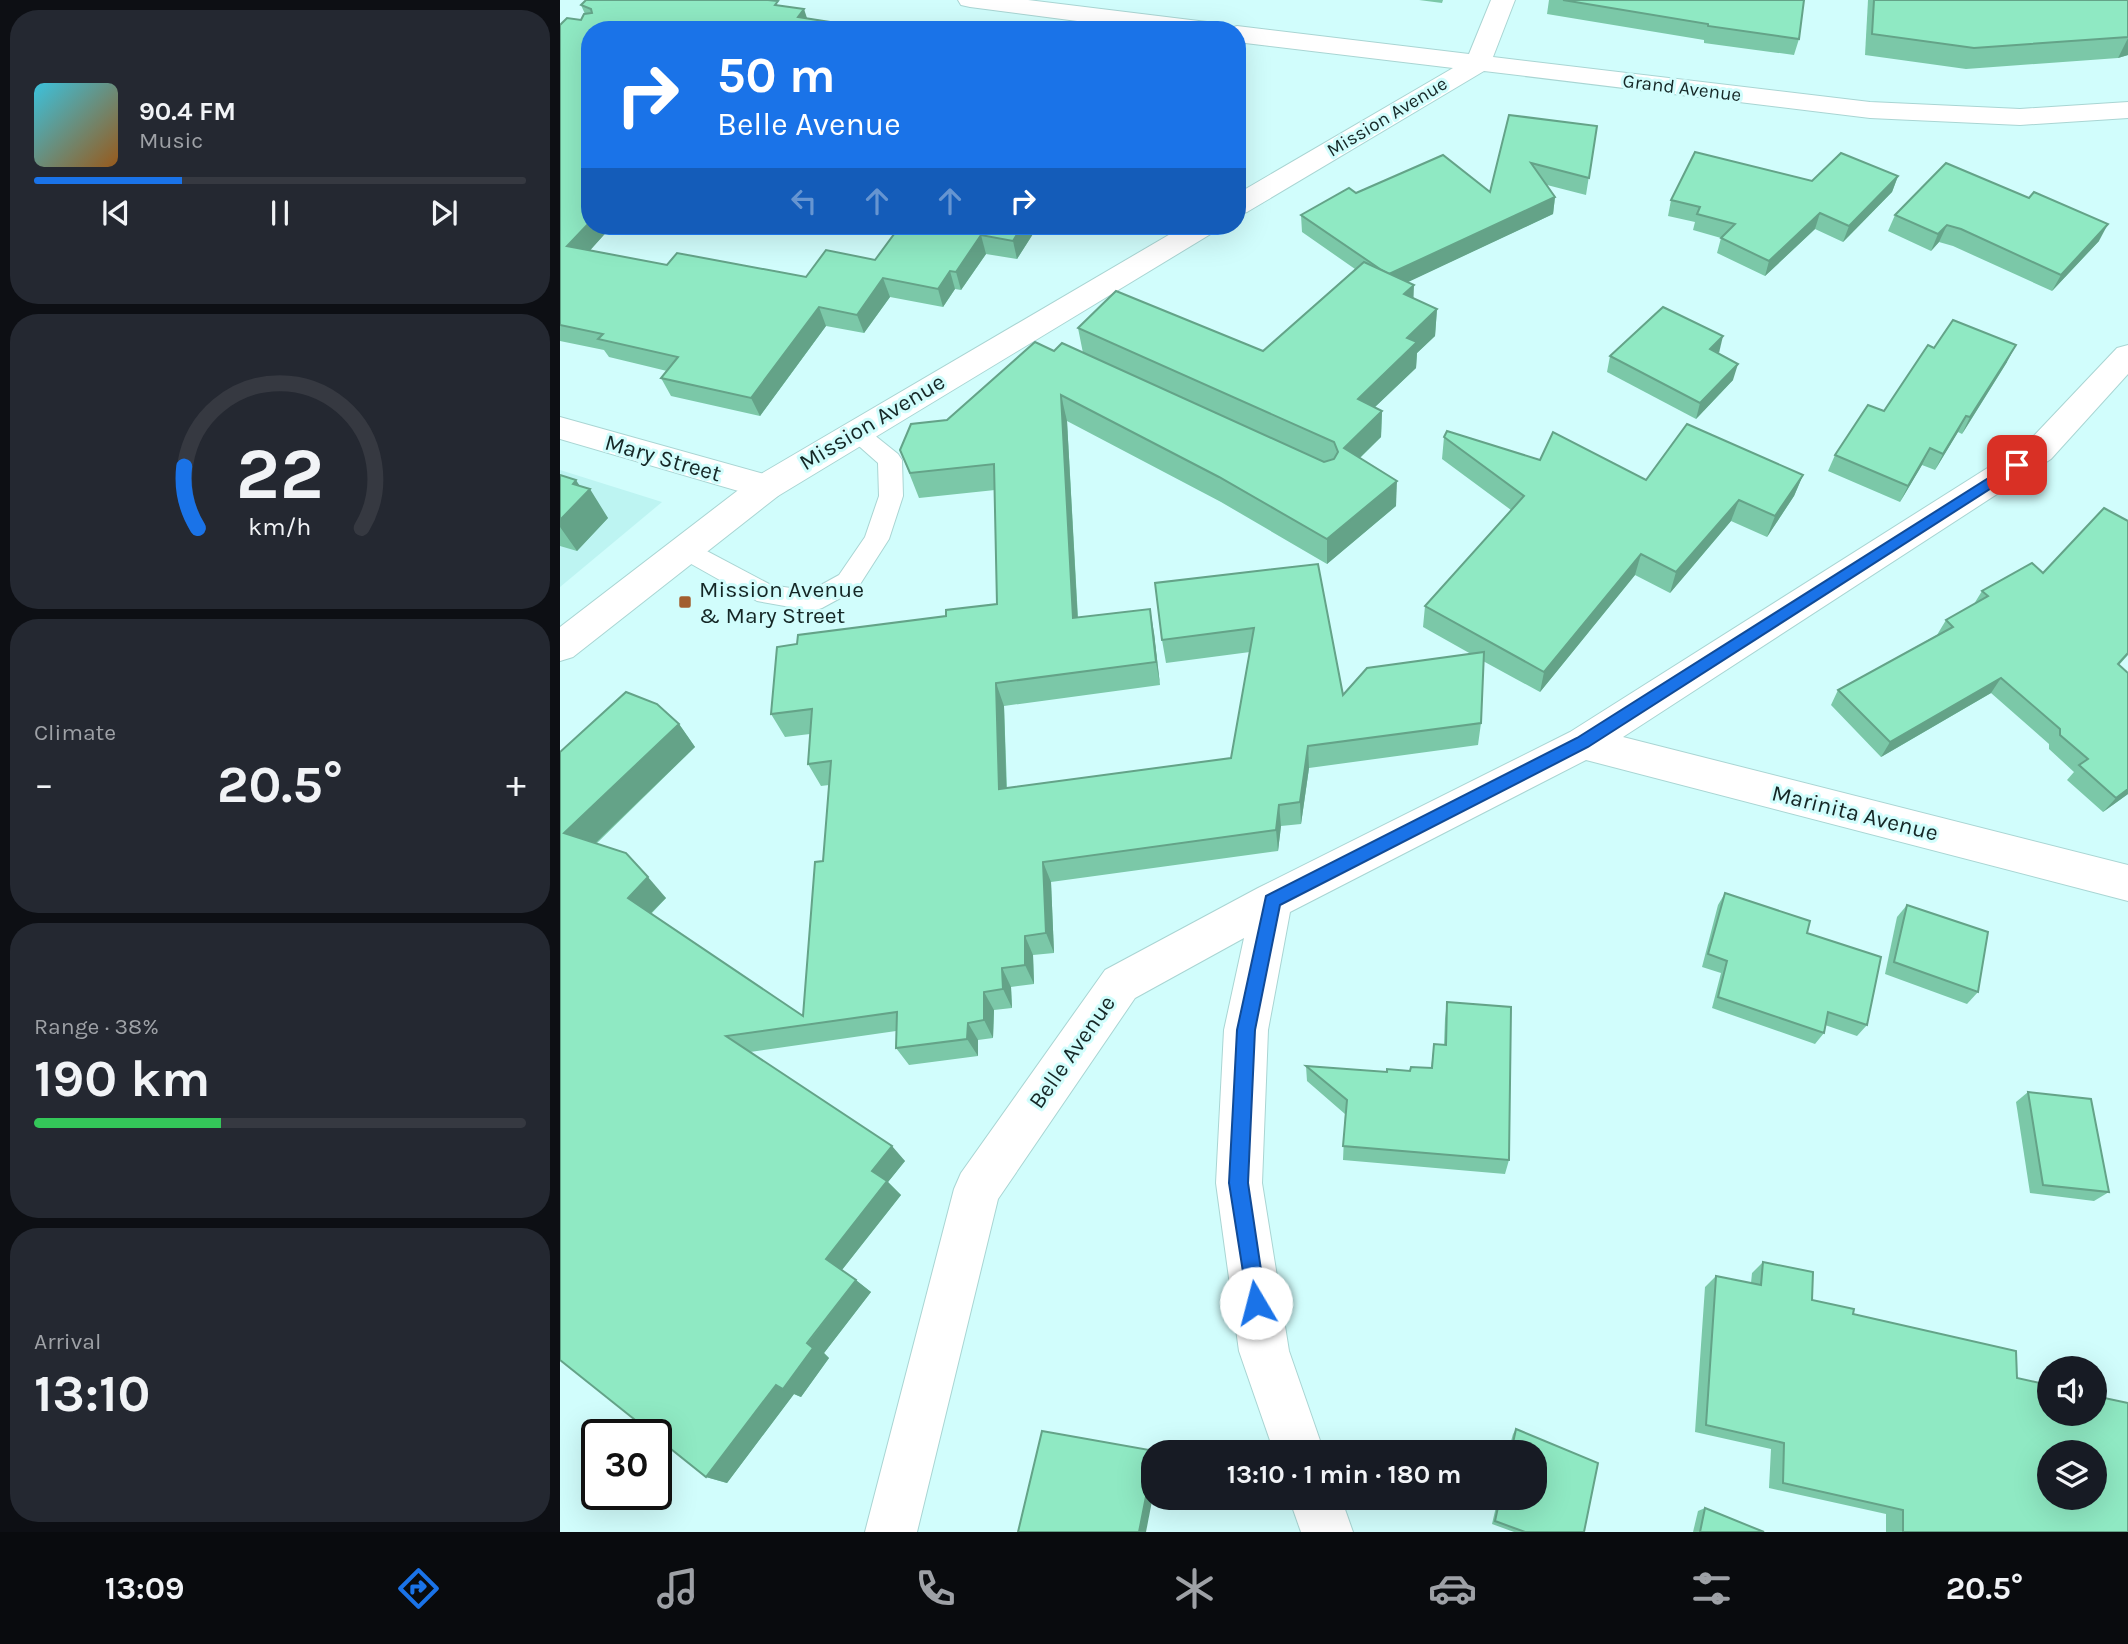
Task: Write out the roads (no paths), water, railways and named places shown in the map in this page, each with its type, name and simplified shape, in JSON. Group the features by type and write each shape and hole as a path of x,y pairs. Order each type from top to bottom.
{"street":[{"path":"1478,64 1503,0"},
{"path":"985,1 1138,21"},
{"name":"Grand Avenue","path":"1246,35 1871,110 2021,117 2128,110"},
{"name":"Mission Avenue","path":"1246,201 1478,64"},
{"name":"Mission Avenue","path":"560,647 766,487 855,432 1031,341 1190,235"},
{"name":"Belle Avenue","path":"891,1532 977,1189 1120,984 1272,901 1583,743 2039,451 2128,355"},
{"name":"Mary Street","path":"560,428 766,487"},
{"name":"Marinita Avenue","path":"1583,743 2128,883"},
{"path":"1272,901 1246,1030 1239,1183 1264,1351 1295,1440"},
{"path":"1319,1510 1327,1532"}],"lane":[{"path":"686,550 766,594 813,601 848,582 877,539 891,496 890,460 855,432"}],"place":[{"name":"Mission Avenue & Mary Street","path":"685,602"}]}
